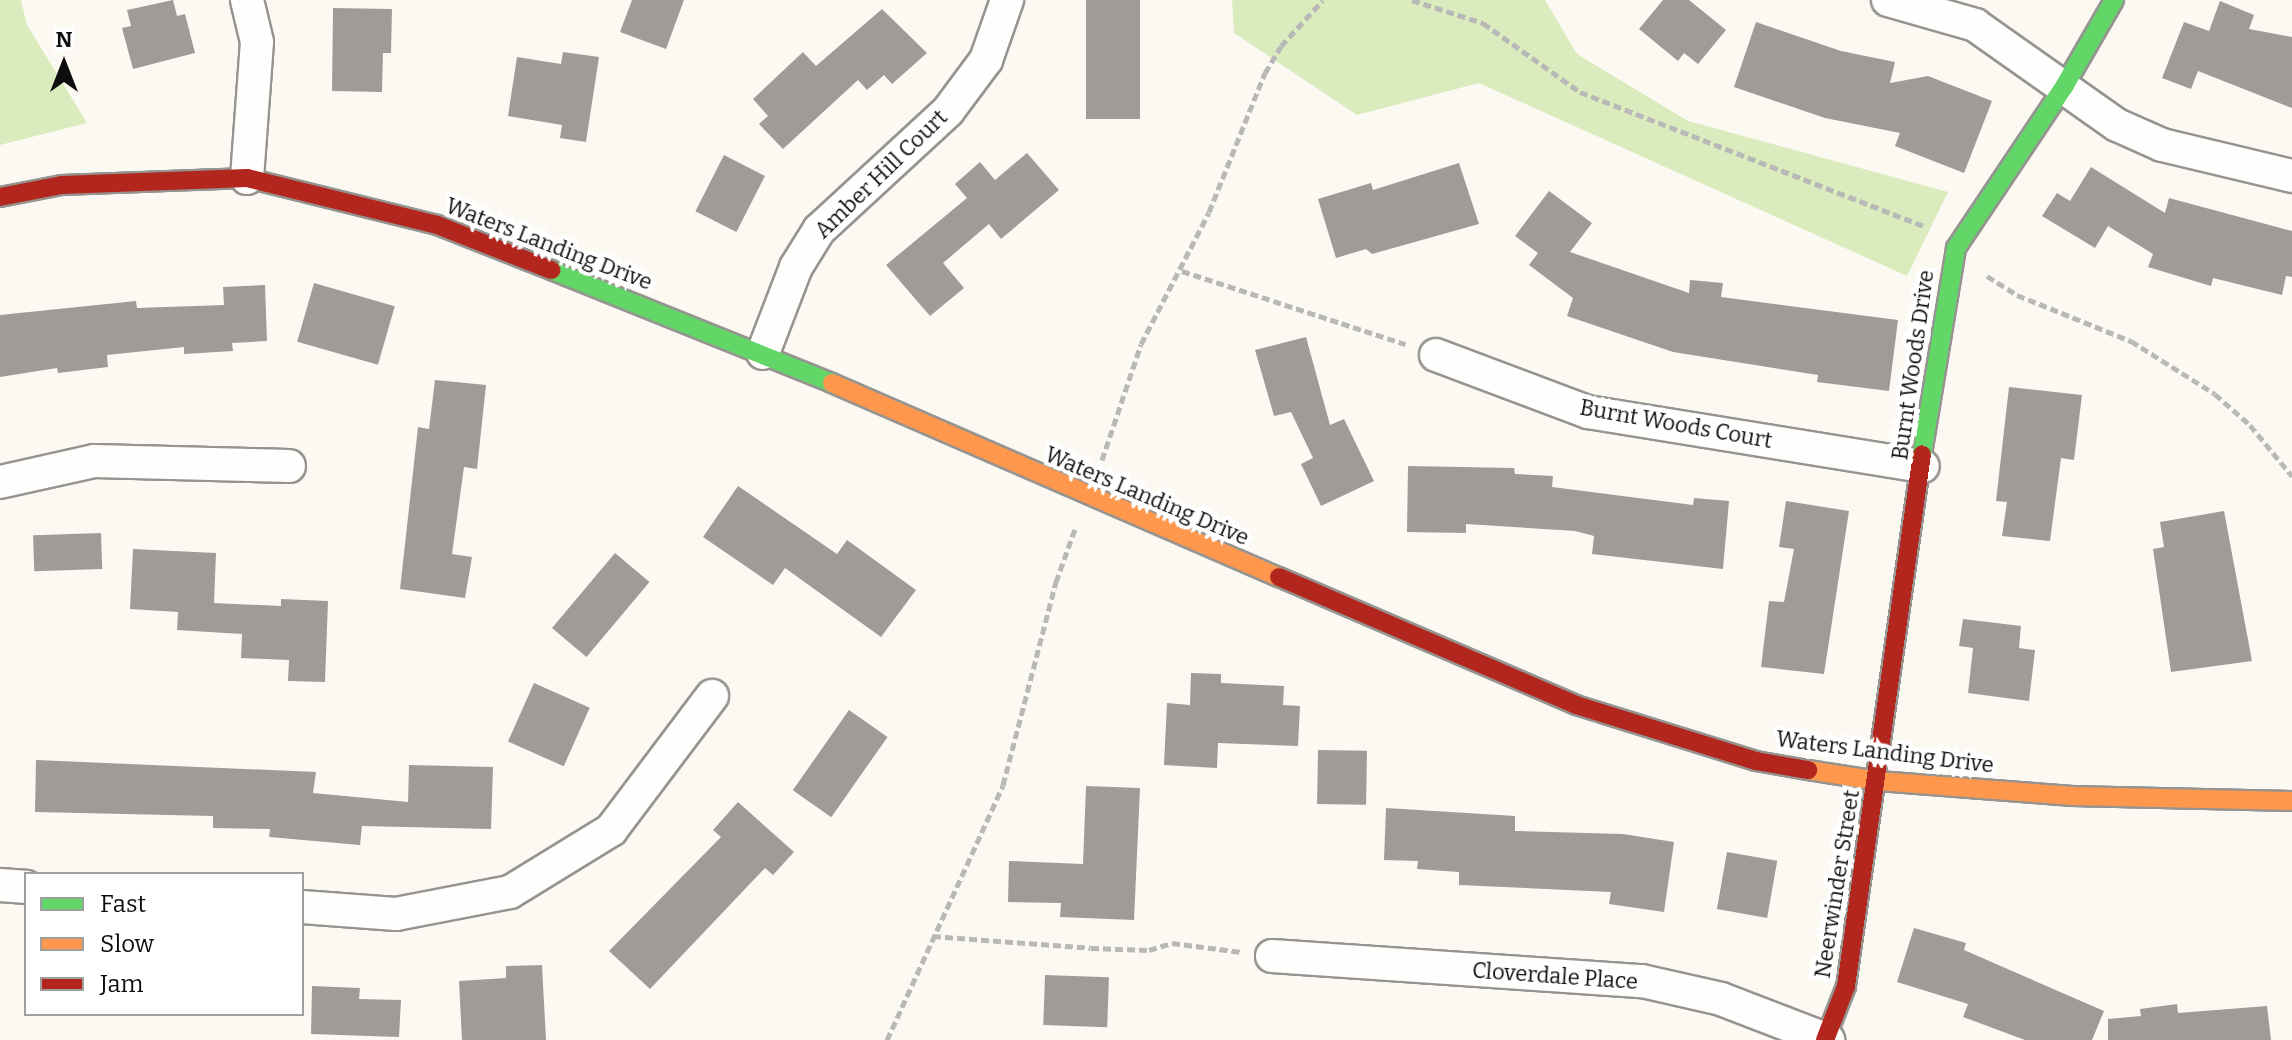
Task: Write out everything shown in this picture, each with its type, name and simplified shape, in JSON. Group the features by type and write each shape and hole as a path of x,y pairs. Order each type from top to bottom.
{"street":[{"path":"247,0 257,42 247,178"},
{"name":"Amber Hill Court","path":"763,353 796,267 819,230 948,111 986,60 1007,0"},
{"path":"1888,0 1975,25 2065,85 2117,125 2162,145 2292,176"},
{"name":"Burnt Woods Drive","path":"1878,781 1944,297 1956,248 2065,85 2114,0"},
{"name":"Waters Landing Drive","path":"0,197 62,185 247,178 437,225 763,353 1089,497 1576,705 1756,761 1878,781 2072,796 2292,801"},
{"name":"Burnt Woods Court","path":"1436,355 1588,412 1923,466"},
{"path":"0,482 94,461 289,466"},
{"path":"304,907 396,914 510,892 611,830 712,696"},
{"name":"Neerwinder Street","path":"1826,1040 1846,986 1878,781"},
{"path":"0,885 24,887"},
{"name":"Cloverdale Place","path":"1272,956 1642,981 1721,999 1826,1040"}],"path":[{"path":"887,1040 1003,785 1056,582 1089,497 1141,344 1182,271 1265,73 1323,0"},
{"path":"1412,0 1483,23 1580,92 1719,150 1935,230 1977,270 2017,295 2131,341 2215,394 2250,425 2292,476"},
{"path":"1182,271 1436,355"},
{"path":"933,936 1149,950 1172,943 1272,956"}],"green space":[{"path":"0,0 21,0 27,25 87,123 0,145"},
{"path":"1232,0 1545,0 1577,54 1688,121 1948,192 1907,276 1479,83 1357,115 1234,33"}],"building":[{"path":"173,0 177,16 185,14 195,53 133,69 122,28 131,26 127,10"},
{"path":"632,0 684,0 666,49 620,32"},
{"path":"1086,0 1140,0 1140,119 1086,119"},
{"path":"1663,0 1689,0 1726,30 1698,64 1684,53 1678,61 1639,29"},
{"path":"2220,1 2254,15 2249,29 2292,37 2292,108 2198,71 2191,89 2162,78 2184,22 2209,31"},
{"path":"333,8 392,9 391,53 383,53 382,92 332,91"},
{"path":"882,9 927,53 892,84 884,75 867,90 858,80 783,149 759,124 768,116 753,99 803,52 816,66"},
{"path":"1756,22 1841,51 1895,62 1890,83 1928,76 1992,101 1964,173 1895,146 1900,133 1825,118 1734,87"},
{"path":"563,52 599,57 586,142 560,138 562,125 508,116 517,57 561,64"},
{"path":"1027,153 1059,190 1001,239 989,224 943,263 964,288 930,316 886,265 967,198 955,184 980,162 995,180"},
{"path":"724,155 765,176 736,232 695,211"},
{"path":"1459,163 1479,224 1372,254 1366,249 1336,258 1318,199 1371,183 1373,190"},
{"path":"2091,167 2165,213 2169,198 2292,231 2292,277 2286,276 2282,295 2213,278 2211,286 2148,267 2153,254 2108,226 2095,248 2042,216 2057,193 2070,201"},
{"path":"1549,191 1592,223 1570,252 1689,293 1690,280 1723,283 1721,297 1898,320 1889,391 1817,382 1818,375 1673,352 1567,316 1573,298 1529,265 1538,253 1515,236"},
{"path":"314,283 395,306 378,365 297,342"},
{"path":"265,285 267,341 232,343 233,351 184,354 184,347 107,355 108,367 58,373 57,368 0,377 0,315 136,301 137,308 224,305 223,287"},
{"path":"1306,337 1330,425 1344,419 1374,481 1321,506 1301,464 1313,458 1291,412 1274,416 1255,350"},
{"path":"435,380 486,385 477,469 464,467 452,554 472,557 465,598 400,589 418,427 429,429"},
{"path":"2009,387 2082,395 2074,460 2061,458 2050,541 2002,536 2007,502 1996,501"},
{"path":"1408,466 1514,468 1515,474 1553,476 1552,487 1693,505 1694,498 1729,501 1723,569 1592,554 1594,536 1575,531 1466,524 1466,533 1407,532"},
{"path":"738,486 837,554 847,540 916,590 881,637 785,568 773,585 703,537"},
{"path":"1786,501 1849,511 1824,674 1761,667 1769,601 1784,602 1794,549 1779,547"},
{"path":"2224,511 2252,661 2171,672 2153,549 2164,547 2160,522"},
{"path":"101,533 102,569 34,571 33,535"},
{"path":"133,549 216,553 214,603 281,606 281,599 328,601 325,682 288,681 289,660 241,658 242,634 177,630 178,612 130,609"},
{"path":"615,553 649,582 586,657 552,628"},
{"path":"1963,619 2021,626 2019,648 2035,650 2029,701 1968,693 1973,648 1959,646"},
{"path":"1191,673 1221,674 1221,683 1284,686 1283,705 1300,706 1298,746 1218,743 1217,768 1164,765 1167,703 1190,705"},
{"path":"534,683 590,708 564,766 508,741"},
{"path":"849,710 888,737 831,817 793,790"},
{"path":"1318,750 1367,751 1366,805 1317,804"},
{"path":"36,760 316,772 313,793 408,802 409,765 493,767 491,829 362,826 360,845 269,837 270,829 213,828 213,816 35,812"},
{"path":"1086,786 1140,788 1134,920 1060,917 1061,903 1008,902 1009,861 1083,864"},
{"path":"738,802 794,852 773,875 765,868 650,989 609,951 721,837 713,830"},
{"path":"1386,808 1515,816 1515,831 1623,834 1674,842 1664,912 1609,904 1611,892 1459,885 1459,872 1417,869 1418,861 1384,860"},
{"path":"1727,852 1777,861 1767,918 1717,909"},
{"path":"1914,928 1966,943 1964,950 2104,1011 2092,1040 2025,1040 1963,1017 1968,1004 1897,982"},
{"path":"542,965 546,1040 462,1040 459,981 506,978 506,966"},
{"path":"1045,975 1109,977 1107,1027 1043,1025"},
{"path":"312,986 360,988 359,999 401,1000 399,1037 311,1034"},
{"path":"2177,1004 2178,1013 2267,1006 2271,1040 2108,1040 2108,1019 2141,1016 2140,1009"}],"traffic: fast":[{"path":"1922,454 1956,248 2065,85 2114,0"},
{"path":"551,270 832,383"}],"traffic: slow":[{"path":"832,383 1279,577"},
{"path":"1808,770 1878,781 2072,796 2292,801"}],"traffic: jam":[{"path":"0,197 62,185 247,178 437,225 551,270"},
{"path":"1825,1040 1846,986 1922,454"},
{"path":"1279,577 1576,705 1756,761 1808,770"}]}
